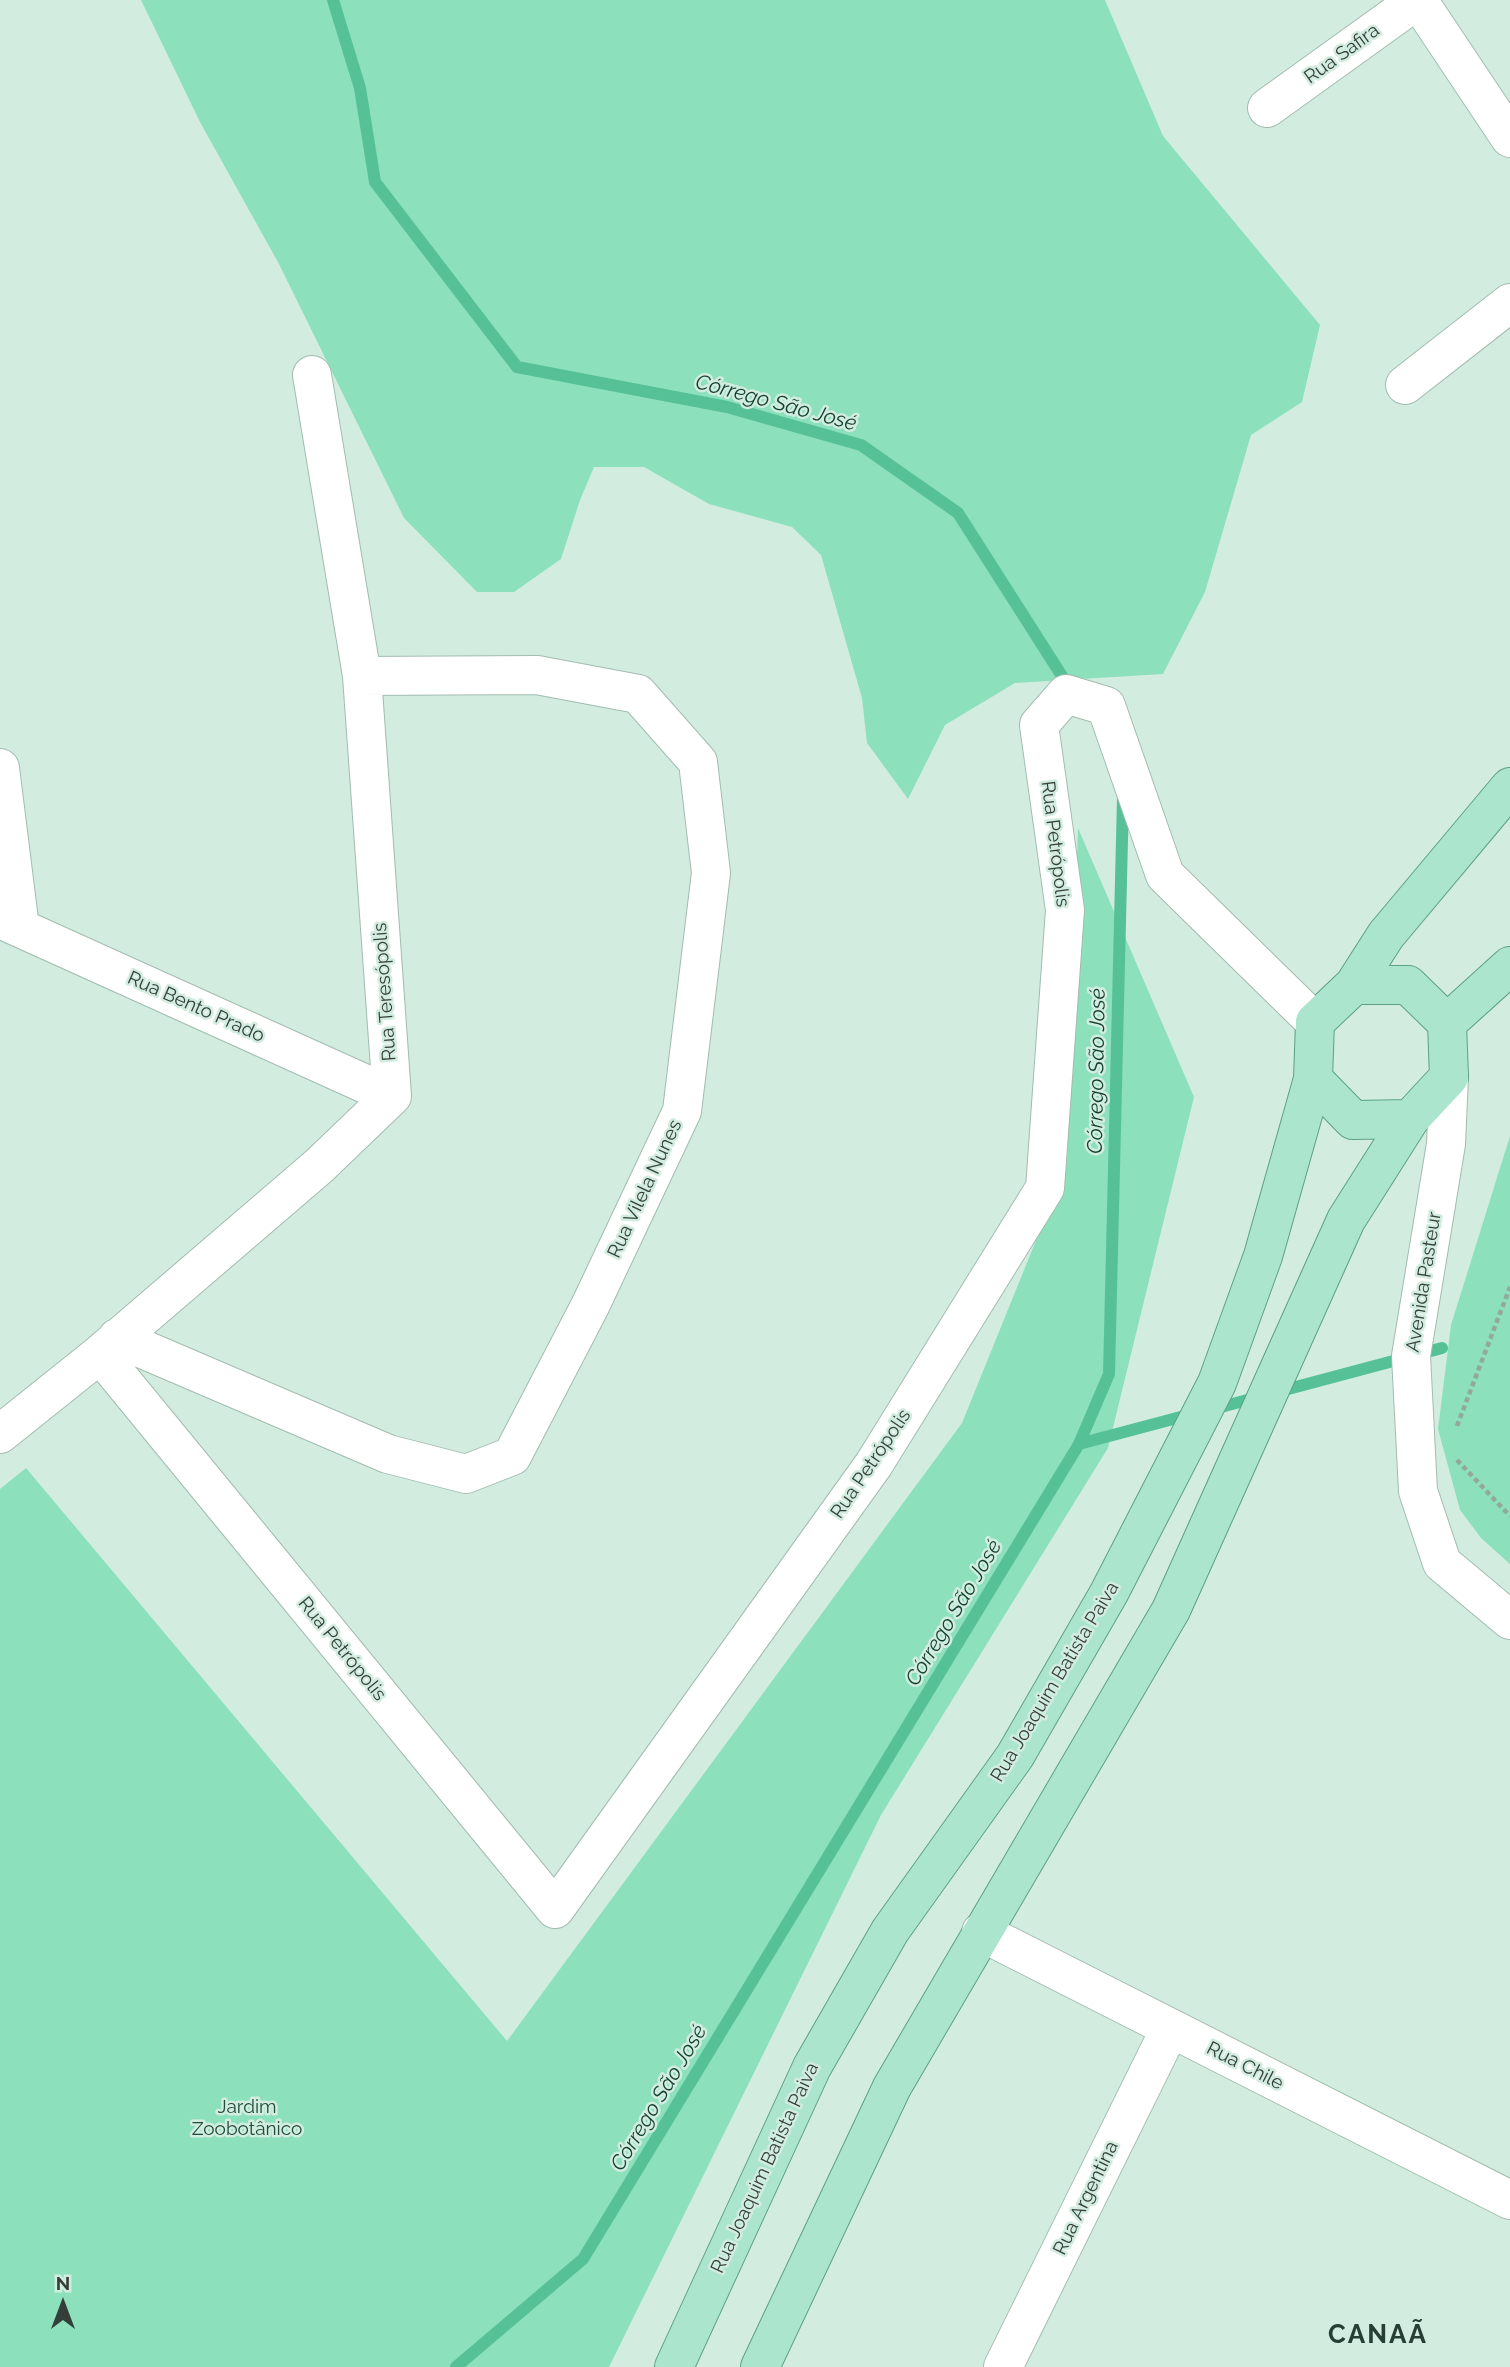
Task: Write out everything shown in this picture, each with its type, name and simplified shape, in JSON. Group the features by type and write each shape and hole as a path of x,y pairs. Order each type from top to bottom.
{"main road":[{"path":"1315,1022 1354,985 1386,935 1510,787"},
{"path":"1447,1023 1510,966"},
{"path":"760,2367 892,2087 1171,1610 1346,1220 1410,1119 1449,1077 1447,1023 1408,985 1354,985"},
{"name":"Rua Joaquim Batista Paiva","path":"674,2367 811,2067 890,1931 1015,1756 1109,1593 1217,1383 1263,1256 1313,1079 1315,1022"},
{"path":"1313,1079 1353,1120 1410,1119"}],"street":[{"name":"Rua Safira","path":"1267,108 1418,0"},
{"path":"1418,0 1510,138"},
{"path":"1405,385 1510,303"},
{"name":"Rua Teresópolis","path":"312,375 362,676 392,1096"},
{"name":"Rua Vilela Nunes","path":"108,1346 388,1454 466,1474 512,1456 590,1306 682,1111 711,873 698,762 638,694 537,675 362,676"},
{"name":"Rua Petrópolis","path":"108,1346 555,1909 874,1464 1045,1188 1065,910 1039,725 1066,694 1105,706 1165,875 1315,1022"},
{"path":"0,768 7,931"},
{"name":"Rua Bento Prado","path":"7,931 392,1096"},
{"name":"Avenida Pasteur","path":"1449,1077 1446,1144 1411,1356 1418,1491 1442,1563 1510,1620"},
{"path":"0,1434 319,1166 392,1096"},
{"name":"Rua Chile","path":"981,1931 1510,2200"},
{"name":"Rua Argentina","path":"1003,2367 1170,2029"}],"path":[{"path":"1452,1437 1510,1287"},
{"path":"1456,1459 1510,1516"}],"green space":[{"path":"141,0 1105,0 1163,136 1320,325 1302,402 1251,435 1205,592 1163,674 1015,683 945,725 908,799 867,743 862,698 821,555 792,527 709,504 644,467 594,467 561,559 514,592 477,592 404,518 279,264 200,122"},
{"name":"Jardim Zoobotânico","path":"1078,828 1194,1097 1108,1448 881,1815 609,2367 0,2367 0,1489 26,1468 507,2041 962,1423 1067,1164"},
{"path":"1510,1136 1510,1564 1481,1538 1460,1510 1438,1429 1451,1325"}],"waterway":[{"name":"Córrego São José","path":"333,0 360,88 375,182 517,367 727,407 861,445 958,513 1069,687"},
{"name":"Córrego São José","path":"456,2367 583,2259 1079,1444 1109,1374 1123,798"},
{"path":"1277,1392 1442,1348"},
{"path":"1213,1409 1259,1397"},
{"path":"1079,1444 1192,1414"}],"district":[{"name":"CANAÃ","path":"1378,2335"}]}
